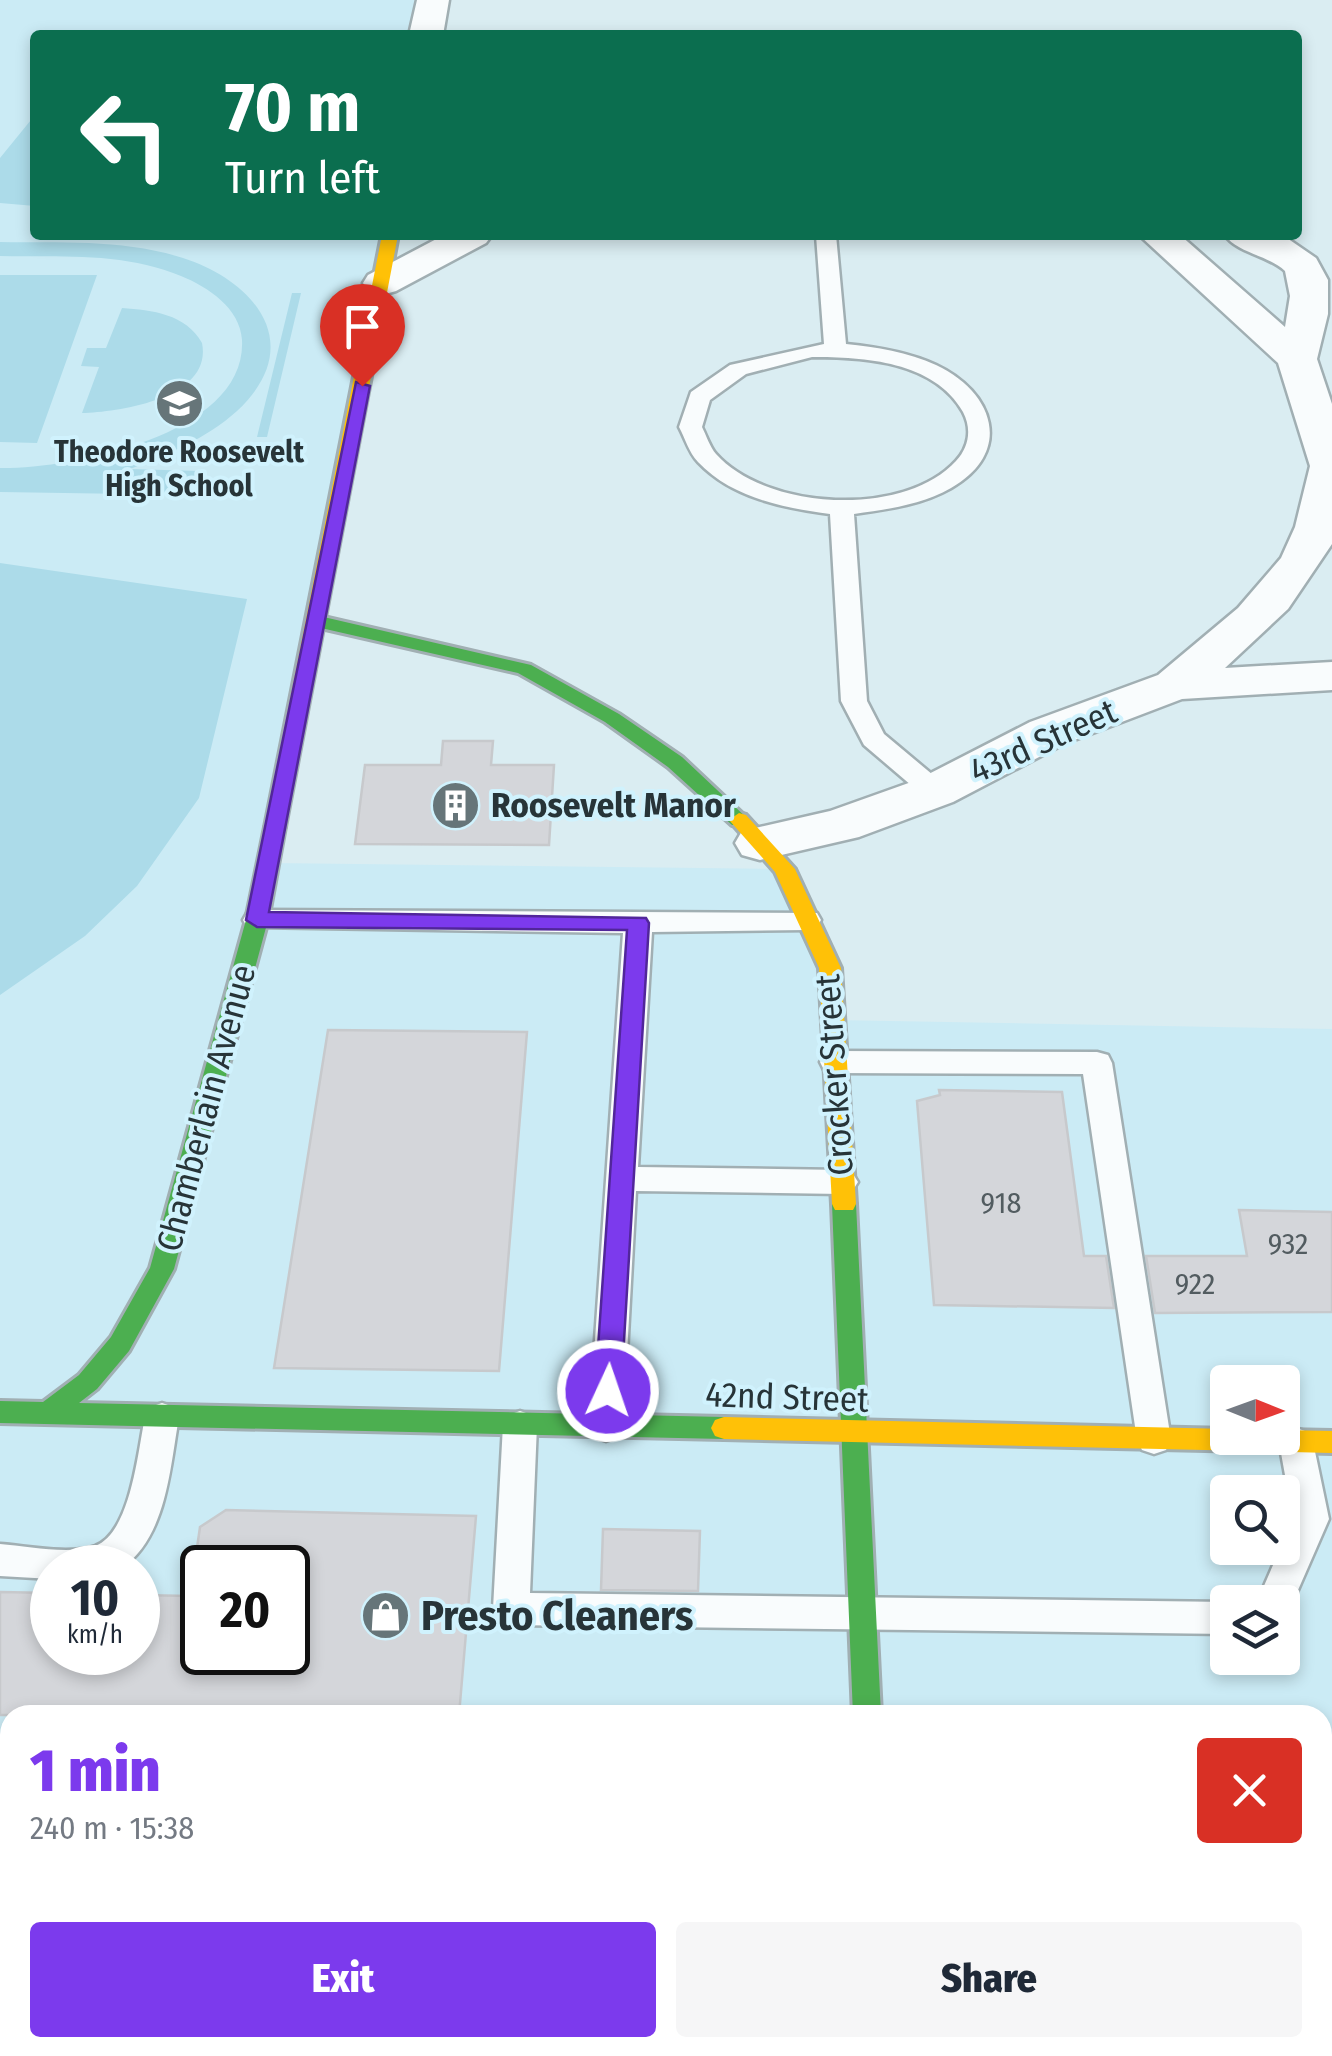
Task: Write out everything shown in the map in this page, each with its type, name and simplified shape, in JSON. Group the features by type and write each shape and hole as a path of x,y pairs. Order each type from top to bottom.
{"street":[{"path":"427,30 433,0"},
{"name":"Chamberlain Avenue","path":"48,1412 88,1382 120,1344 162,1269 257,920 389,240"},
{"path":"382,282 463,240"},
{"path":"1164,240 1297,358 1331,467 1314,536 1294,570 1268,605 1175,685"},
{"path":"1262,240 1296,260 1313,284 1297,358"},
{"name":"Crocker Street","path":"315,621 524,670 612,718 675,762 732,812 784,869 830,968 868,1705"},
{"name":"43rd Street","path":"760,843 841,825 935,791 1047,734 1175,685 1332,676"},
{"name":"42nd Street","path":"0,1412 1314,1442"}],"lane":[{"path":"826,240 835,350"},
{"path":"835,350 903,360 950,383 972,405 981,429 976,452 959,474 930,491 892,503 842,508 804,505 737,484 708,465 692,441 690,416 702,392 729,372 767,357 835,350"},
{"path":"842,508 854,701 873,739 935,791"},
{"path":"257,920 638,923 807,920"},
{"path":"606,1426 638,923"},
{"path":"836,1062 1097,1062 1154,1440"},
{"path":"621,1179 842,1182"},
{"path":"0,1560 94,1562 118,1555 134,1536 162,1418"},
{"path":"520,1425 511,1609 1210,1618"},
{"path":"1282,1585 1311,1519 1314,1442"}],"shaded area":[{"path":"0,0 433,0 427,30 30,30 30,240 389,240 268,863 784,869 833,1020 1332,1029 1332,1705 0,1705"},
{"path":"30,121 30,206 0,203 0,158"},
{"path":"0,242 92,243 161,252 209,269 251,300 264,319 270,340 268,363 258,387 213,430 130,469 199,471 192,495 0,492 0,468 68,462 109,453 186,423 216,400 236,373 242,340 235,318 221,300 181,276 115,259 0,256"},
{"path":"0,275 97,275 37,443 0,442"},
{"path":"292,293 301,293 267,437 257,437"},
{"path":"122,308 156,312 187,326 202,343 202,362 179,389 160,398 140,405 82,413 99,367 81,366 87,348 106,348"},
{"path":"0,563 247,599 199,798 137,886 85,936 0,995"}],"building":[{"name":"Roosevelt Manor","path":"443,741 493,741 491,765 554,765 549,845 355,844 365,765 441,765"},
{"path":"328,1030 527,1032 499,1371 274,1368"},
{"path":"939,1090 1062,1092 1084,1256 1106,1256 1114,1308 934,1305 917,1101 940,1095"},
{"path":"1239,1210 1332,1212 1332,1312 1155,1313 1146,1256 1247,1256"},
{"name":"Presto Cleaners","path":"226,1510 476,1516 460,1705 0,1705 0,1592 30,1593 30,1675 160,1675 160,1595 180,1596 180,1675 310,1675 310,1545 197,1545 200,1527"},
{"path":"603,1529 700,1531 698,1591 601,1590"}],"traffic: fast":[{"path":"315,621 524,669 612,718 675,762 739,820"},
{"path":"49,1412 88,1382 120,1344 162,1269 257,920 275,827"},
{"path":"844,1204 867,1705"},
{"path":"0,1412 724,1428"}],"traffic: slow":[{"path":"275,827 389,240"},
{"path":"739,820 784,869 830,968 844,1204"},
{"path":"724,1428 1332,1442"}],"place":[{"name":"Theodore Roosevelt High School","path":"179,403"},
{"name":"Roosevelt Manor","path":"456,805"},
{"name":"Presto Cleaners","path":"386,1616"}],"route":[{"path":"362,386 257,920 638,923 608,1391"}]}
